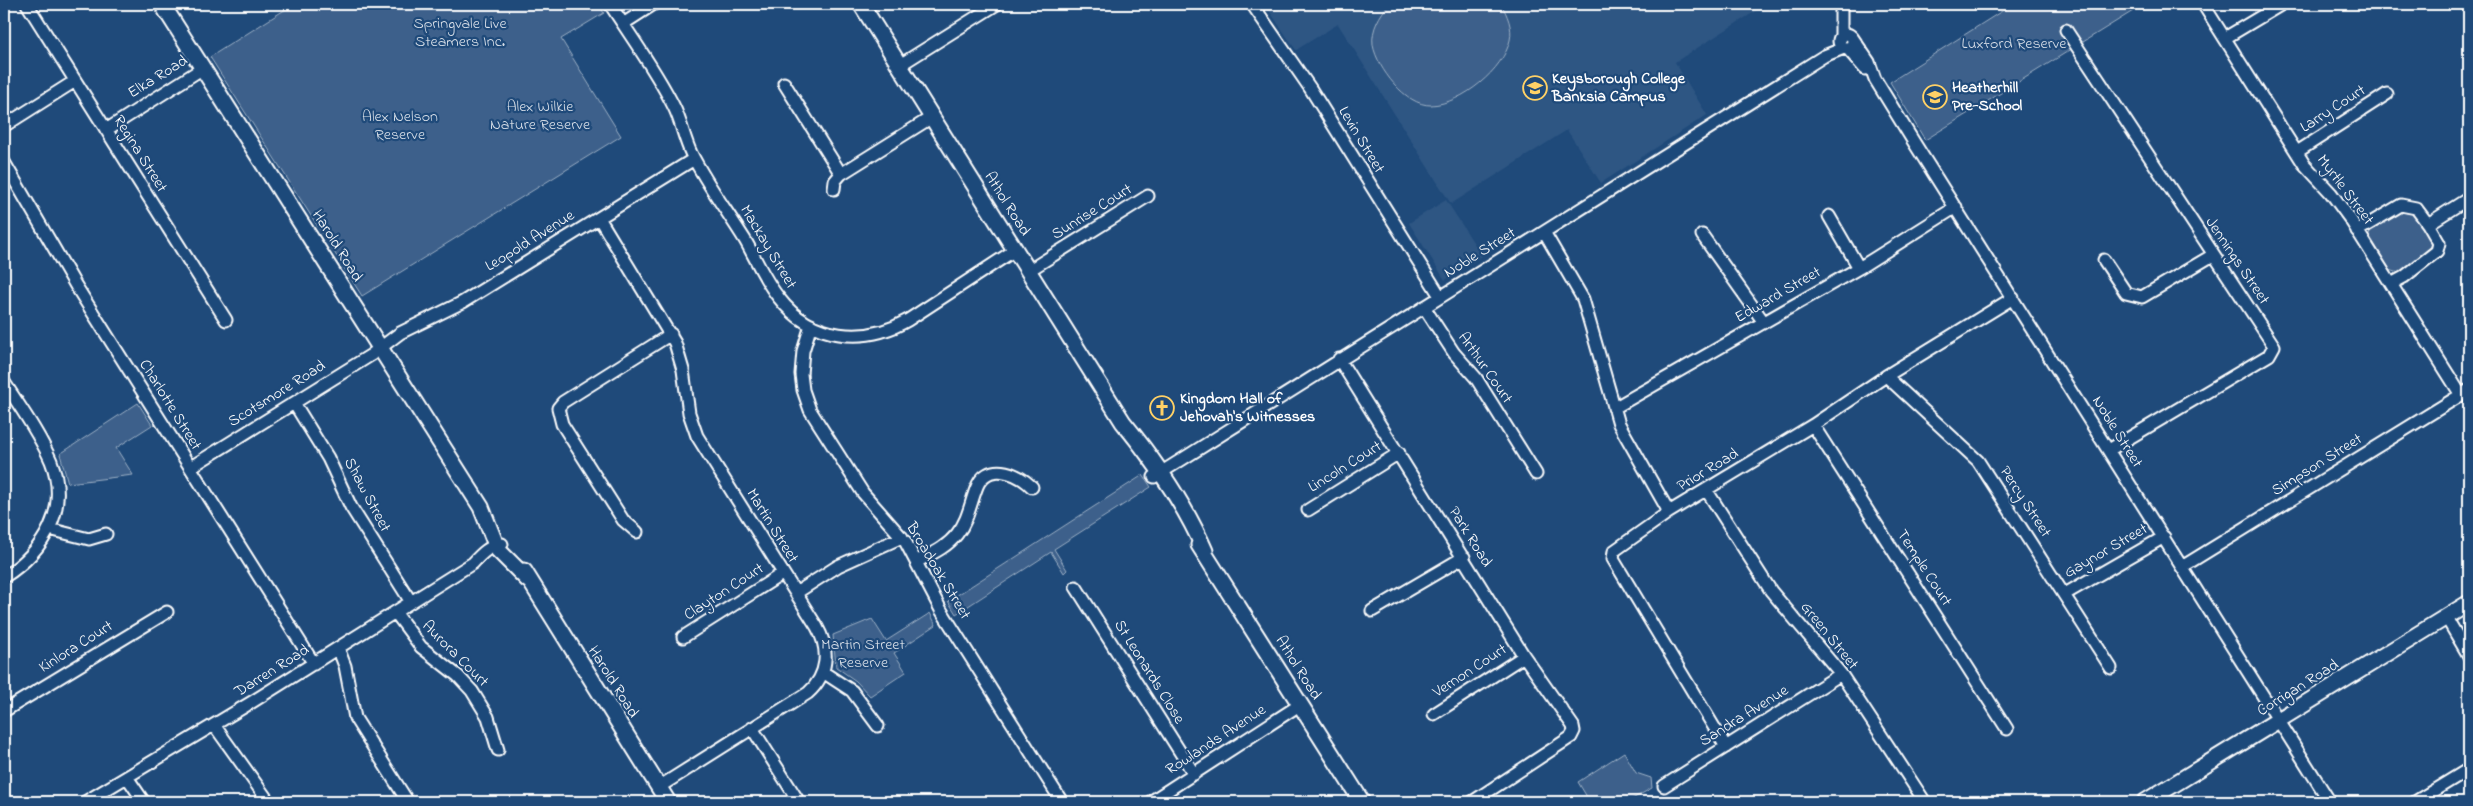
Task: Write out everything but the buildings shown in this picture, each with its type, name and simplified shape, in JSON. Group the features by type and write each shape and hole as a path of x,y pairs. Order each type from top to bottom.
{"main road":[{"name":"Harold Road","path":"162,4 482,507 496,524 499,546 520,561 528,580 668,802"},
{"name":"Athol Road","path":"861,4 1124,422 1136,449 1157,476 1183,524 1204,551 1362,802"},
{"name":"Corrigan Road","path":"2155,800 2278,720 2469,603"}],"street":[{"name":"Regina Street","path":"27,4 226,320"},
{"name":"Mackay Street","path":"610,4 674,106 694,159 779,298 791,312 811,325 834,334 849,336 871,335 890,329 908,320 1015,250"},
{"path":"622,24 654,4"},
{"path":"900,65 997,4"},
{"name":"Levin Street","path":"1252,4 1310,88 1440,296"},
{"path":"1841,4 1846,41"},
{"path":"1846,41 1847,4"},
{"name":"Myrtle Street","path":"2203,4 2312,175 2331,193 2357,230 2465,393"},
{"path":"2225,38 2282,4"},
{"name":"Jennings Street","path":"2066,30 2274,346 2269,354 2109,450"},
{"name":"Noble Street","path":"1157,476 1339,359 1846,41 1876,79 2330,802"},
{"name":"Elka Road","path":"106,130 203,68"},
{"path":"4,126 75,81"},
{"path":"784,83 841,174"},
{"name":"Larry Court","path":"2297,152 2386,94"},
{"path":"834,189 835,181 841,174 932,118"},
{"name":"Leopold Avenue","path":"380,347 409,328 463,302 694,159"},
{"name":"Charlotte Street","path":"4,162 76,286 314,664"},
{"name":"Sunrise Court","path":"1028,271 1148,196"},
{"path":"2428,224 2469,198"},
{"path":"2357,230 2401,205 2416,208 2428,224 2439,243 2437,251 2404,277 2391,284"},
{"name":"Edward Street","path":"1614,408 1763,321 1859,268 1956,208"},
{"path":"1829,216 1859,268"},
{"name":"Martin Street","path":"599,218 670,334 681,359 689,414 697,436 823,638 826,652 823,672"},
{"path":"1544,232 1583,299 1614,408 1628,440 1669,512"},
{"path":"1702,235 1763,321"},
{"path":"2104,260 2126,293 2142,297 2213,255"},
{"name":"Prior Road","path":"1726,747 1613,558 1614,551 1620,544 1669,512 1813,425 1886,376 2013,298"},
{"name":"Arthur Court","path":"1424,306 1454,353 1476,378 1536,474"},
{"name":"Broadoak Street","path":"811,325 803,351 801,374 803,390 810,410 863,493 902,537 941,610 1062,802"},
{"path":"637,532 623,520 562,424 558,408 563,402 670,334"},
{"name":"Scotsmore Road","path":"191,468 380,347"},
{"name":"Park Road","path":"1339,359 1524,656 1574,731 1569,739 1472,802"},
{"name":"Percy Street","path":"1886,376 1978,460 2111,668"},
{"path":"4,382 42,443 51,462 56,481 56,499 48,529 39,547 29,559 4,577"},
{"name":"Simpson Street","path":"2182,567 2465,393"},
{"name":"Shaw Street","path":"294,403 328,458 351,507 411,602"},
{"name":"Temple Court","path":"1813,425 2008,729"},
{"name":"Lincoln Court","path":"1308,510 1399,453"},
{"path":"916,562 944,546 957,534 968,517 976,489 986,476 994,471 1007,471 1022,478 1032,488"},
{"name":"Green Street","path":"1706,490 1771,591 1841,674 1925,802"},
{"path":"48,529 89,539 106,534"},
{"name":"Gaynor Street","path":"2064,594 2164,536"},
{"path":"796,593 838,566 902,537"},
{"name":"Darren Road","path":"85,802 314,664 473,562 486,558 499,546"},
{"path":"1372,611 1464,557"},
{"name":"Clayton Court","path":"684,637 782,574"},
{"name":"St Leonards Close","path":"1076,587 1194,774"},
{"name":"Kinlora Court","path":"4,711 167,612"},
{"name":"Aurora Court","path":"396,612 421,647 458,676 472,691 488,717 498,750"},
{"path":"2446,617 2469,656"},
{"path":"338,648 346,666 355,718 408,802"},
{"name":"Vernon Court","path":"1434,714 1524,656"},
{"path":"659,788 808,693 823,672 856,695 878,726"},
{"name":"Sandra Avenue","path":"1664,786 1841,674"},
{"name":"Rowlands Avenue","path":"1150,802 1300,704"},
{"path":"214,725 269,802"},
{"path":"752,728 799,802"},
{"path":"2415,802 2469,769"},
{"path":"127,777 144,802"}],"shaded area":[{"name":"Keysborough College Banksia Campus","path":"1270,4 1767,4 1675,62 1707,115 1601,183 1567,130 1451,204 1338,24 1296,50 1266,6"},
{"path":"1446,200 1482,256 1445,280 1409,223"}],"green space":[{"name":"Alex Nelson Reserve","path":"294,4 598,4 604,13 561,39 621,136 362,296 210,57"},
{"path":"1389,4 1501,4 1510,26 1510,40 1506,51 1491,73 1468,92 1443,103 1421,104 1403,93 1394,84 1380,64 1373,45 1373,33 1379,18"},
{"name":"Luxford Reserve","path":"2013,4 2128,4 2133,11 1925,140 1890,82"},
{"path":"2402,212 2414,214 2432,243 2428,254 2399,273 2390,270 2369,235 2371,229"},
{"path":"138,403 152,425 116,448 133,475 68,483 60,454"},
{"path":"1143,475 1151,487 1054,549 1067,570 1064,573 1051,552 956,614 948,601"},
{"name":"Martin Street Reserve","path":"930,613 936,625 894,653 906,672 870,696 856,681 836,667 833,635 872,619 886,641"},
{"path":"1624,752 1636,773 1651,778 1652,788 1627,802 1590,802 1578,782"}],"place":[{"name":"Keysborough College Banksia Campus","path":"1535,88"},
{"name":"Heatherhill Pre-School","path":"1935,97"},
{"name":"Kingdom Hall of Jehovah's Witnesses","path":"1162,408"}],"park label":[{"name":"Springvale Live Steamers Inc.","path":"460,33"},
{"name":"Alex Wilkie Nature Reserve","path":"540,116"}]}
